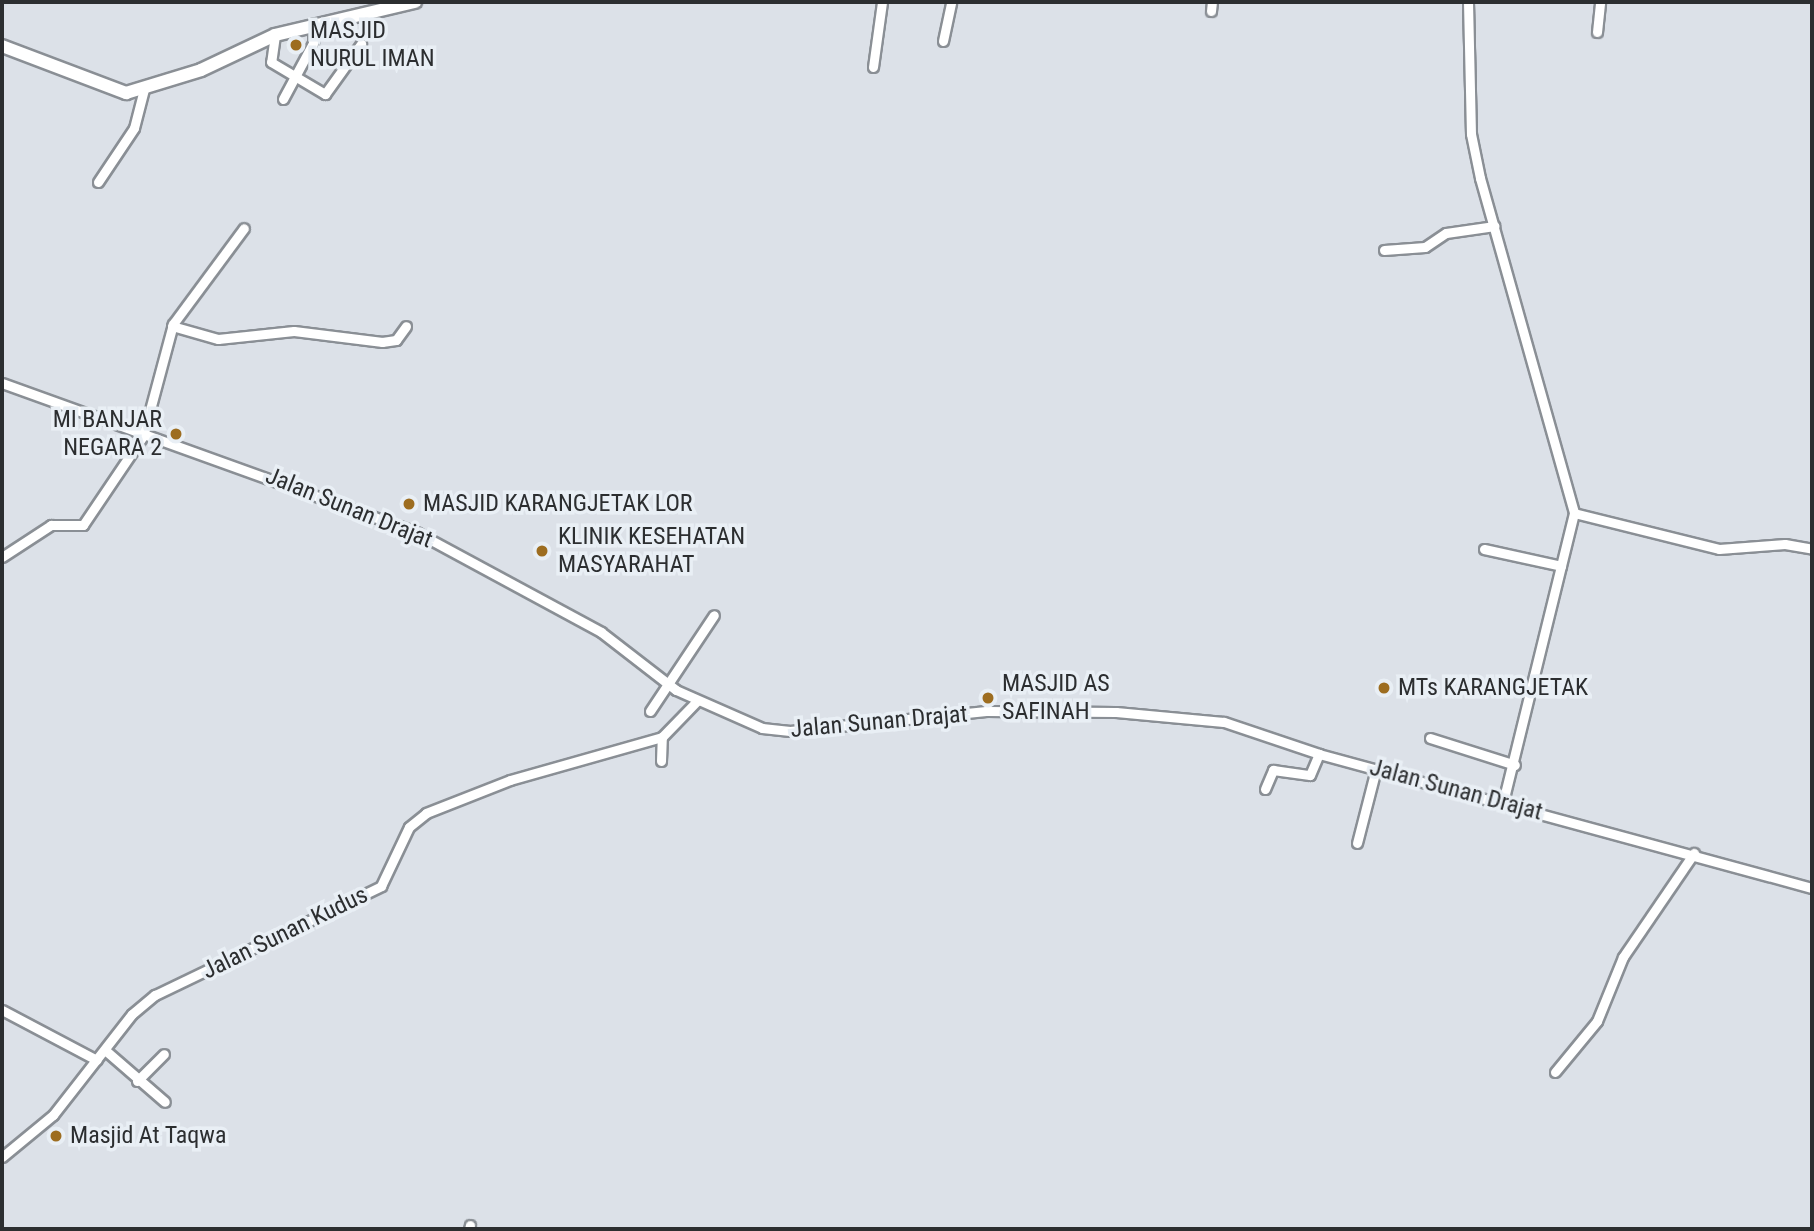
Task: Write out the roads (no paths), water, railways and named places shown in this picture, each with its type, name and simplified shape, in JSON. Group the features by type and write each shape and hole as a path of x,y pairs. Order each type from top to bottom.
{"street":[{"path":"2,46 107,90 144,89 314,23 415,2"},
{"path":"873,67 882,2"},
{"path":"943,41 951,2"},
{"path":"1468,2 1471,134 1574,513 1515,765 1503,802"},
{"path":"1597,32 1600,2"},
{"path":"283,99 313,43 314,23"},
{"path":"275,36 270,61 294,77 330,93 361,44"},
{"path":"98,182 134,128 144,89"},
{"path":"1384,250 1425,247 1462,228 1494,226"},
{"path":"2,557 51,525 83,525 143,436 172,326 244,228"},
{"path":"172,326 218,339 294,331 382,342 396,340 406,326"},
{"name":"Jalan Sunan Drajat","path":"2,383 418,533 601,632 668,684 697,701 781,731 986,711 1116,712 1224,722 1319,754 1694,853 1812,888"},
{"path":"1574,513 1702,547 1812,549"},
{"path":"1484,549 1562,566"},
{"path":"650,711 714,615"},
{"path":"661,761 662,737 697,701"},
{"name":"Jalan Sunan Kudus","path":"2,1157 45,1123 155,995 381,886 409,827 426,813 510,780 662,737"},
{"path":"1430,738 1515,765"},
{"path":"1265,789 1273,769 1310,775 1319,754"},
{"path":"1357,843 1376,769"},
{"path":"1555,1072 1597,1021 1623,957 1694,853"},
{"path":"2,1010 97,1060"},
{"path":"105,1050 123,1060 137,1081 164,1102"},
{"path":"137,1081 164,1054"}],"place":[{"name":"MASJID NURUL IMAN","path":"296,45"},
{"name":"MI BANJAR NEGARA 2","path":"176,434"},
{"name":"MASJID KARANGJETAK LOR","path":"409,504"},
{"name":"KLINIK KESEHATAN MASYARAHAT","path":"542,551"},
{"name":"MTs KARANGJETAK","path":"1384,688"},
{"name":"MASJID AS SAFINAH","path":"988,698"},
{"name":"Masjid At Taqwa","path":"56,1136"}]}
